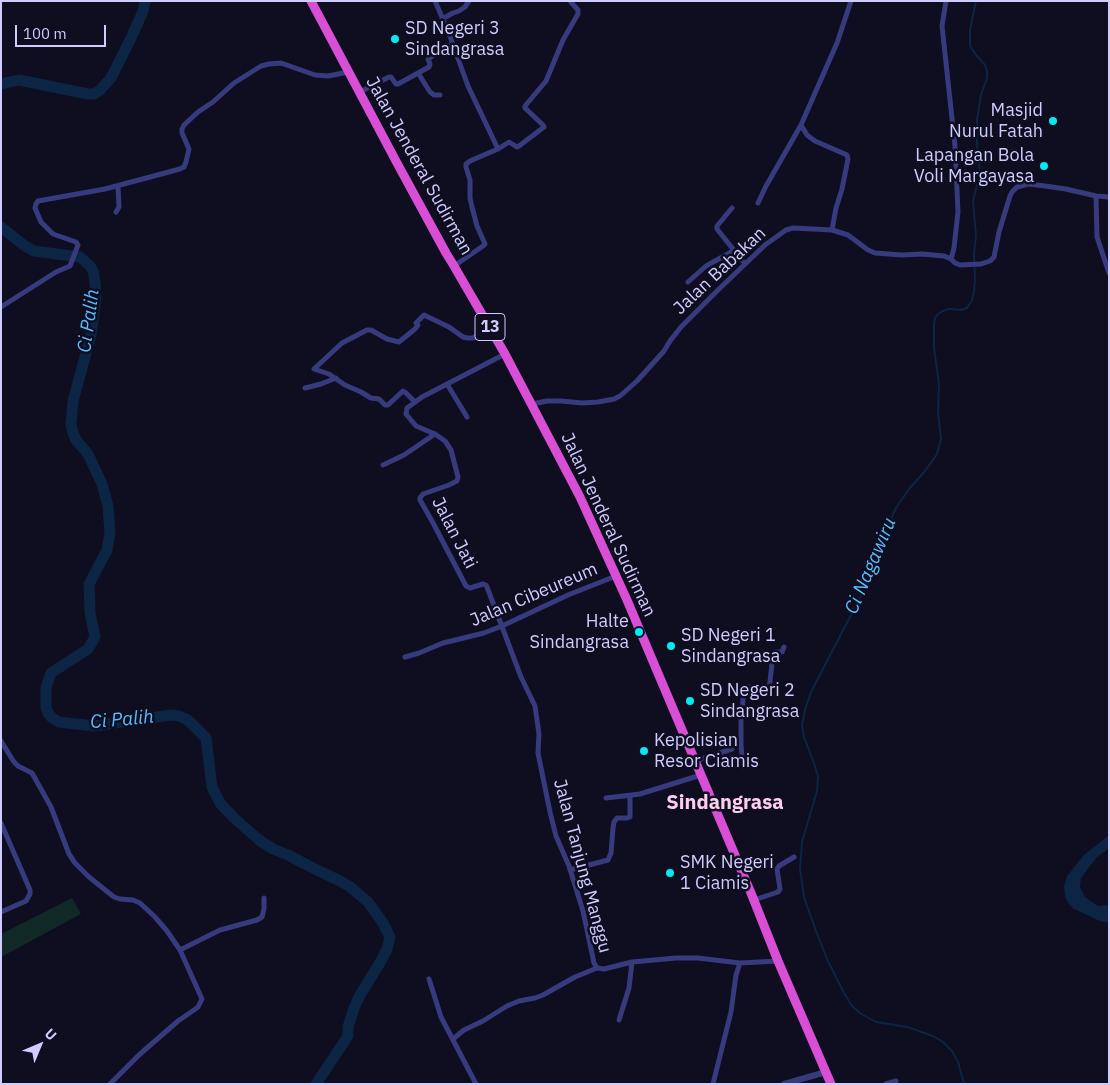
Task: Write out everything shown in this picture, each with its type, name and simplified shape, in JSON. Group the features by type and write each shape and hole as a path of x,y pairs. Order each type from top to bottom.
{"highway":[{"name":"Jalan Jenderal Sudirman","path":"315,3 348,72 446,253 505,354 580,497 617,576 778,961 832,1084"}],"street":[{"path":"435,1 468,86 498,149"},
{"path":"442,19 465,7 469,1"},
{"path":"454,266 485,244 477,226 472,207 470,180 466,164 509,142 518,147 544,127 524,106 546,81 563,40 579,12 570,1"},
{"path":"758,203 801,125 837,43 851,1"},
{"path":"946,1 942,26 955,146 958,212 951,259"},
{"path":"360,92 390,77 398,84 429,67 428,59 452,44"},
{"path":"1,307 56,272 70,266 78,245 76,242 53,234 41,222 35,208 38,201 118,186 184,167 189,149 182,133 184,125 234,84 261,66 281,63 316,75 328,76 348,72"},
{"path":"418,73 430,92 434,95 440,95"},
{"path":"801,125 807,135 815,141 847,155 848,159 832,230"},
{"name":"Jalan Babakan","path":"532,404 562,401 598,402 620,396 638,380 664,351 681,327 772,239 786,230 793,228 832,230 848,235 875,254 938,255 951,259 958,264 981,264 990,261 994,257 1001,224 1010,196 1017,187 1028,184 1048,186 1096,196"},
{"path":"116,212 120,207 118,186"},
{"path":"1109,197 1096,196 1097,237 1109,274"},
{"path":"732,208 716,229 745,264"},
{"path":"688,282 706,266 734,251"},
{"path":"490,328 473,338 467,338 424,315 416,324 418,325 415,329 399,342 367,330 342,343 314,369 336,378 345,385 371,398 379,399 388,405 403,391 415,402 505,354"},
{"path":"305,388 336,378"},
{"path":"447,384 467,417"},
{"name":"Jalan Jati","path":"415,402 406,410 408,418 418,428 435,434 445,441 451,450 458,479 449,485 423,494 420,500 466,586 470,588 483,584 488,587 502,626"},
{"path":"383,465 435,434"},
{"name":"Jalan Cibeureum","path":"405,657 484,633 568,595 617,576"},
{"name":"Jalan Tanjung Manggu","path":"502,626 521,677 535,706 539,734 538,753 550,812 556,836 570,870 583,911 597,968 604,969 632,962 683,958 740,963 778,961"},
{"path":"743,767 741,720 744,690 748,687 768,693 774,653 782,652 784,647"},
{"path":"1,741 14,762 32,773 51,807 69,854 75,863 89,878 114,898 133,900 140,903 161,924 180,950 202,999 194,1010 178,1021 140,1054 110,1084"},
{"path":"695,761 732,749"},
{"path":"606,798 640,794 701,775"},
{"path":"570,870 608,860 611,853 614,822 617,818 630,817 630,796"},
{"path":"1,823 30,890 30,894 26,902 1,912"},
{"path":"754,900 778,892 780,889 777,869 794,857"},
{"path":"180,950 220,930 262,917 264,898"},
{"path":"619,1020 629,988 632,962"},
{"path":"713,1084 731,1012 736,974 740,963"},
{"path":"453,1039 464,1030 507,1006 543,995 575,977 597,968"},
{"path":"429,979 441,1017 476,1084"},
{"path":"784,1084 826,1072"},
{"path":"886,1084 896,1081"}],"green space":[{"path":"72,898 81,914 1,957 1,934"}],"water":[{"path":"1109,835 1109,848 1097,857 1081,878 1080,887 1085,897 1098,906 1109,905 1109,923 1074,909 1068,903 1064,886 1067,876 1084,855"}],"waterway":[{"name":"Ci Palih","path":"1,84 19,80 94,94 111,78 132,36 143,11 145,1"},
{"name":"Ci Nagawiru","path":"964,1084 958,1062 952,1051 943,1042 933,1036 907,1027 876,1022 852,1006 827,959 816,931 804,897 800,869 802,842 817,791 818,777 804,737 802,725 805,710 811,692 867,584 896,508 937,454 941,439 938,412 939,384 934,348 935,318 938,314 948,309 961,310 967,308 974,292 976,236 973,201 980,173 977,120 981,95 987,78 985,65 970,46 970,30 976,1"},
{"name":"Ci Palih","path":"1,227 34,251 80,257 90,266 95,282 96,297 91,335 73,401 71,424 76,440 88,454 102,484 108,506 110,533 107,550 89,584 90,613 95,637 88,649 51,673 46,688 46,707 48,713 59,722 94,726 171,715 186,719 206,738 212,787 220,803 233,817 259,840 273,849 349,886 368,902 383,923 390,937 387,949 354,1008 348,1027 348,1036 316,1084"}],"place":[{"name":"SD Negeri 3 Sindangrasa","path":"395,39"},
{"name":"Masjid Nurul Fatah","path":"1053,121"},
{"name":"Lapangan Bola Voli Margayasa","path":"1044,166"},
{"name":"Halte Sindangrasa","path":"639,632"},
{"name":"SD Negeri 1 Sindangrasa","path":"671,646"},
{"name":"SD Negeri 2 Sindangrasa","path":"690,701"},
{"name":"Kepolisian Resor Ciamis","path":"644,751"},
{"name":"SMK Negeri 1 Ciamis","path":"670,873"}],"district":[{"name":"Sindangrasa","path":"725,803"}]}
